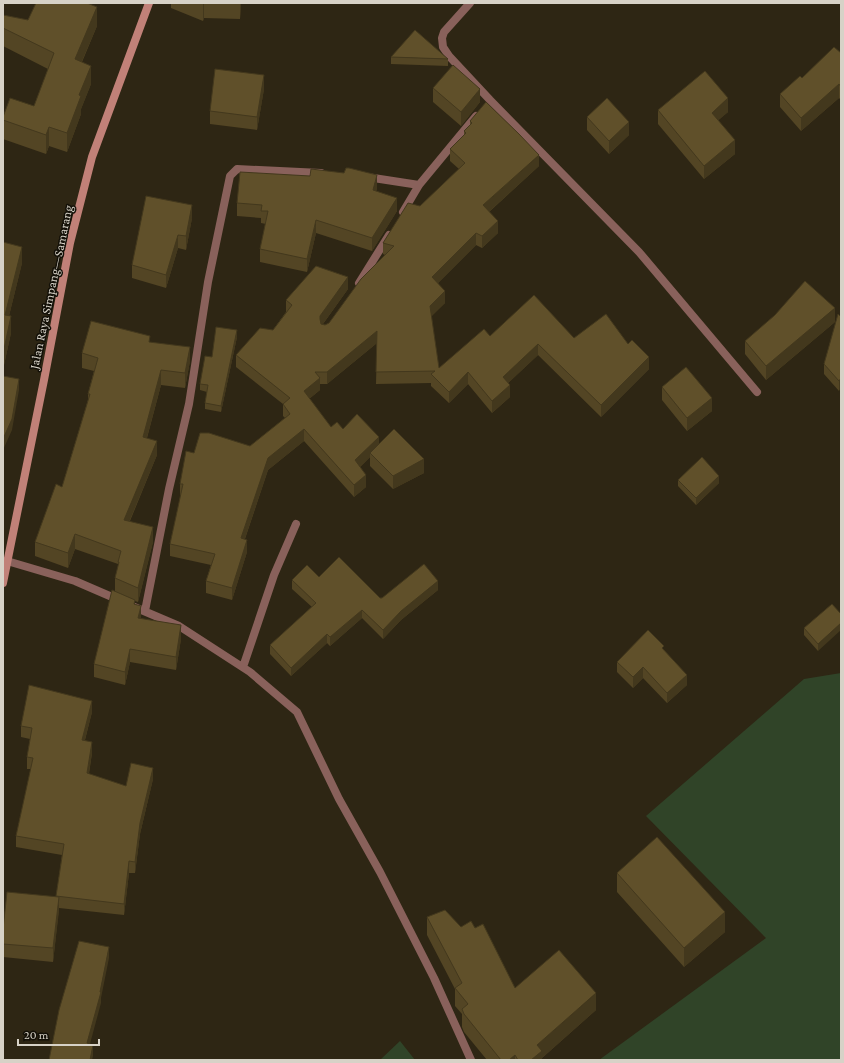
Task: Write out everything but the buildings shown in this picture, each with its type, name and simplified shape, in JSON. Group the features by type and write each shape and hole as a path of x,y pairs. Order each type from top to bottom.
{"main road":[{"name":"Jalan Raya Simpang—Samarang","path":"3,583 70,243 92,157 149,3"}],"street":[{"path":"466,4 444,32 442,38 443,47 484,106 639,252 757,392"},
{"path":"400,217 419,185 484,106"},
{"path":"145,611 170,489 181,445 208,282 230,176 237,169 328,174"},
{"path":"358,176 419,185"},
{"path":"357,288 392,230"},
{"path":"243,667 274,575 296,524"},
{"path":"7,562 75,581 179,626 250,672 297,712 339,799 380,872 434,978 471,1060"}],"green space":[{"path":"841,673 841,1060 599,1060 766,938 646,816 804,679"},
{"path":"400,1041 415,1060 380,1060"}]}
